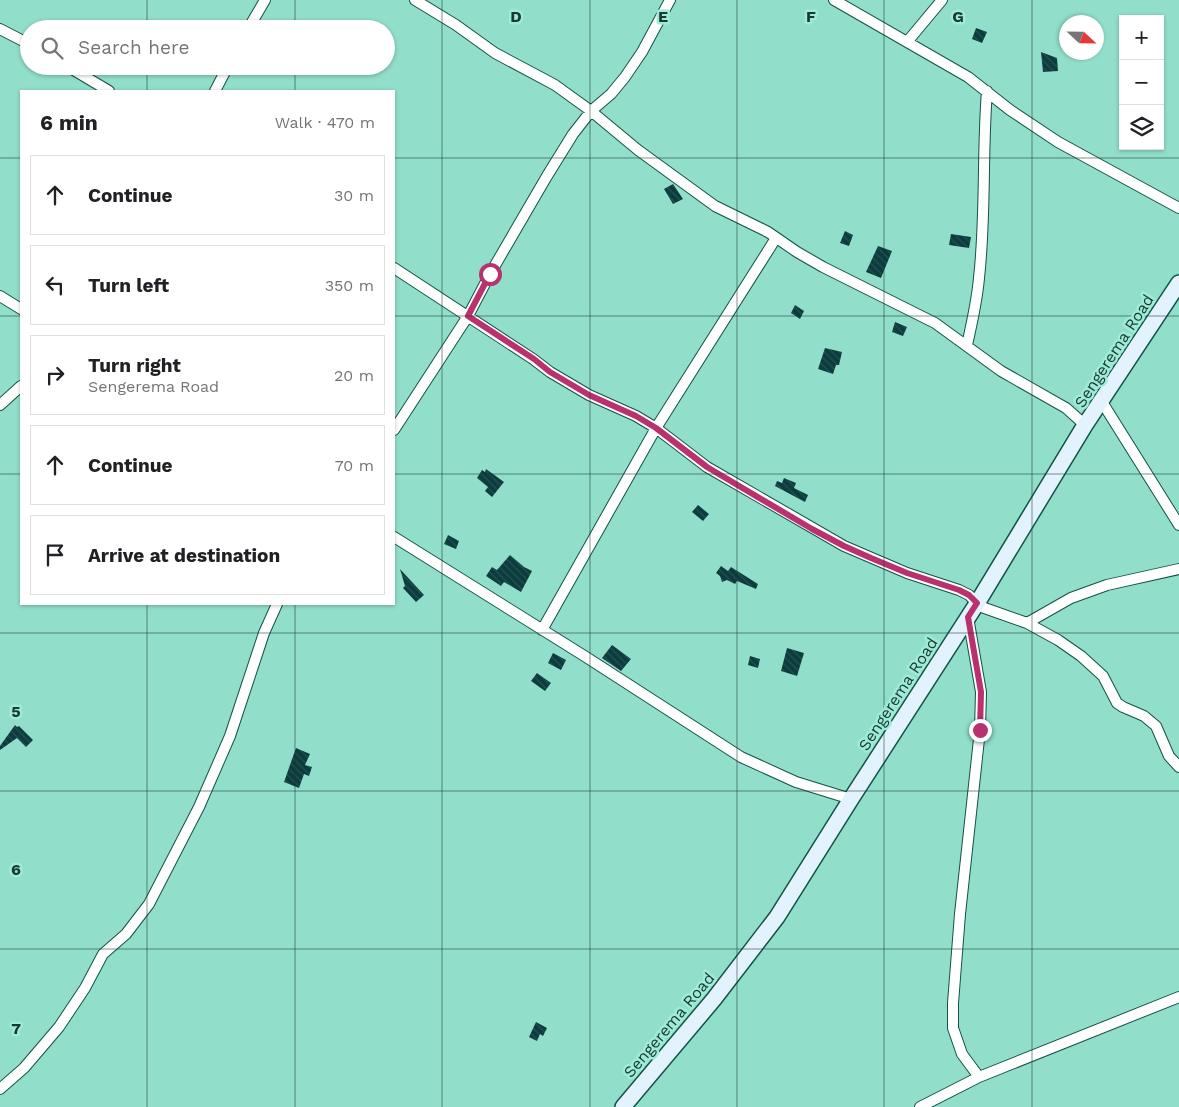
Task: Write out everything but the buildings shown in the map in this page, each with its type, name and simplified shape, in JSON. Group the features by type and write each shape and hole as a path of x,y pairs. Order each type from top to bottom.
{"main road":[{"name":"Sengerema Road","path":"623,1107 714,999 777,917 851,798 974,608 1085,426 1179,283"}],"street":[{"path":"253,20 265,0"},
{"path":"415,0 456,25 495,53 555,85 694,192 728,214 776,238 823,267 935,323 1001,371 1066,408 1085,426"},
{"path":"395,428 468,316 490,274 573,134 591,111 611,94 625,77 642,52 670,0"},
{"path":"834,0 968,76 1010,110 1058,142 1179,208"},
{"path":"907,42 942,0"},
{"path":"0,29 20,39"},
{"path":"82,75 107,90"},
{"path":"216,90 223,75"},
{"path":"967,345 979,278 983,228 984,129 987,91"},
{"path":"542,630 656,428 776,238"},
{"path":"395,269 534,359 550,372 589,395 636,416 656,428 707,467 844,546 907,573 969,595 974,608 981,692 980,730 960,914 953,1003 954,1028 962,1054 979,1077"},
{"path":"0,296 20,308"},
{"path":"0,406 20,387"},
{"path":"1102,402 1179,525"},
{"path":"395,538 741,757 796,782 851,798"},
{"path":"1027,623 1071,598 1107,585 1179,569"},
{"path":"0,1089 24,1068 58,1028 82,994 103,954 126,934 152,898 199,807 230,736 264,633 277,605"},
{"path":"974,608 1027,623 1058,640 1096,668 1103,676 1117,703 1144,716 1156,726 1169,756 1179,767"},
{"path":"920,1107 979,1077 1179,997"}],"route":[{"path":"490,274 468,316 534,359 550,372 589,395 636,416 656,428 707,467 844,546 907,573 969,595 977,603 968,617 981,692 980,730"}]}
